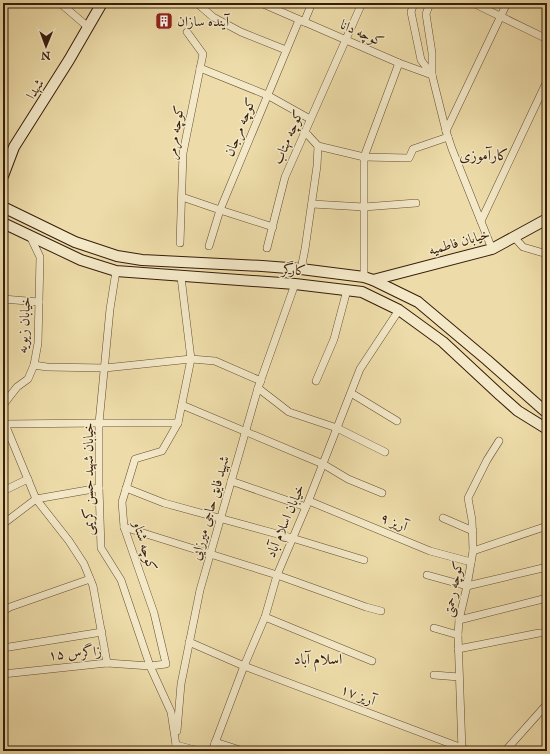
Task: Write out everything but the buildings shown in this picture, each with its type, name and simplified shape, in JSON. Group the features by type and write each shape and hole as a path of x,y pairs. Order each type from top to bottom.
{"main road":[{"name":"شهدا","path":"14,147 69,60 102,3"},
{"path":"3,158 14,147"},
{"path":"3,176 14,147"},
{"path":"3,201 3,208"},
{"name":"کارگر","path":"3,208 75,242 117,256 142,260 301,269 369,279 418,302 547,413"},
{"name":"خیابان فاطمیه","path":"369,279 492,249 547,219"},
{"name":"کارگر","path":"3,223 81,260 116,271 295,284 362,292 400,310 443,342 518,411 547,429"},
{"path":"295,284 301,269"}],"street":[{"path":"60,3 88,27"},
{"name":"کوچه دانا","path":"261,3 398,63 432,75"},
{"name":"کوچه مرجان","path":"209,246 220,210 286,50 312,3"},
{"name":"کوچه مهتاب","path":"267,248 285,177 362,3"},
{"path":"414,3 411,12 422,60 432,75"},
{"path":"430,3 426,14 432,53 432,75 447,134 492,249"},
{"path":"473,3 547,39"},
{"path":"304,133 308,135 318,146 364,157 409,158 413,149 447,134 507,3"},
{"path":"198,4 214,17 241,32 286,50"},
{"name":"کوچه مرمر","path":"180,243 184,153 203,54 187,32"},
{"path":"369,279 364,207 364,157 398,63"},
{"path":"200,68 267,95 310,119"},
{"path":"481,220 547,81"},
{"path":"301,269 312,204 318,146"},
{"path":"182,197 273,227"},
{"path":"312,204 364,207 416,203"},
{"name":"خیابان زیویه","path":"3,405 17,387 28,379 34,365 38,343 40,257 30,236"},
{"path":"514,237 523,247 547,254"},
{"name":"خیابان شهید حسن کریمی","path":"116,271 110,309 100,423 99,488 101,548 121,580 150,666 171,712 176,748"},
{"name":"کوچه شتاو","path":"150,666 166,664 154,613 124,527 122,502 135,459 162,451 178,423 191,359 181,276"},
{"name":"شهید فایق حاجی میرزایی","path":"176,748 181,684 200,590 260,384 295,284"},
{"path":"316,381 334,339 347,290"},
{"path":"3,299 39,302"},
{"name":"خیابان اسلام آباد","path":"212,751 244,666 265,617 277,574 308,504 360,369 400,310"},
{"path":"34,365 47,367 104,368 191,359 216,361 260,384 289,412 338,428 385,452"},
{"path":"351,393 397,421"},
{"path":"182,405 246,430 323,464 348,479 382,493"},
{"path":"107,663 93,586 84,564 69,541 36,499 4,423 178,423"},
{"name":"کوچه رحمتی","path":"462,750 458,635 459,620 473,551 473,530 468,498 487,460 499,441"},
{"path":"3,492 28,479"},
{"name":"آریز ۹","path":"231,481 308,504 430,551 471,562"},
{"path":"3,524 36,499 99,488"},
{"path":"126,488 164,503 292,538 364,560"},
{"path":"444,518 473,530"},
{"path":"473,551 547,526"},
{"path":"124,527 277,574 366,607 381,611"},
{"path":"426,575 467,586 547,567"},
{"path":"3,610 90,579"},
{"path":"459,620 547,598"},
{"path":"265,617 372,661"},
{"path":"434,628 458,635"},
{"path":"3,648 102,632"},
{"path":"458,649 539,633 547,633"},
{"name":"آریز ۱۷","path":"189,642 244,666 462,750 470,751"},
{"name":"زاگرس ۱۵","path":"3,674 107,663 150,666"},
{"path":"434,675 460,677"},
{"path":"505,751 547,704"},
{"path":"215,742 243,751"},
{"path":"176,748 199,751"}],"place":[{"name":"آینده سازان","path":"164,21"}],"district":[{"name":"کارآموزی","path":"484,155"},
{"name":"اسلام آباد","path":"318,659"}]}
